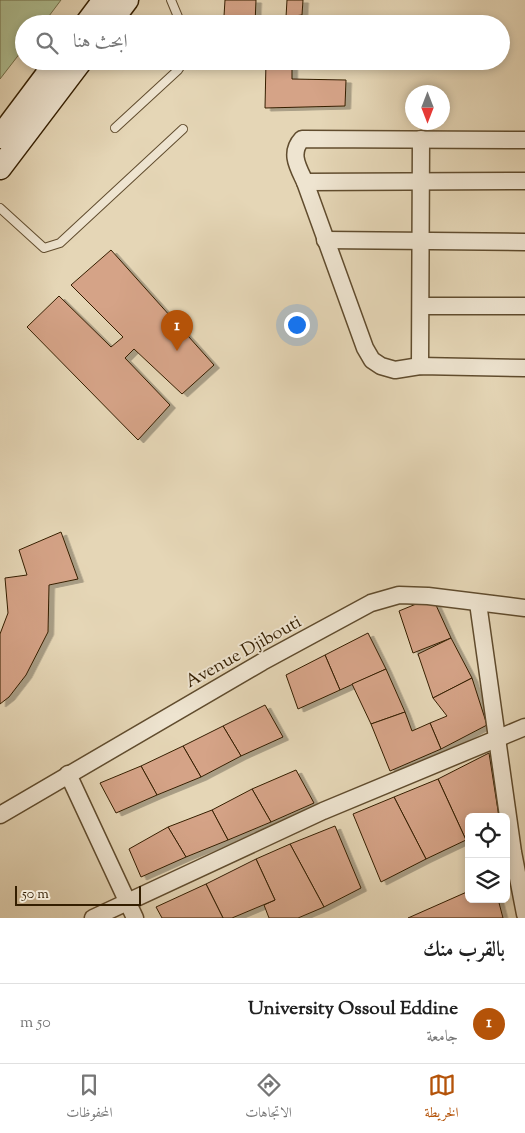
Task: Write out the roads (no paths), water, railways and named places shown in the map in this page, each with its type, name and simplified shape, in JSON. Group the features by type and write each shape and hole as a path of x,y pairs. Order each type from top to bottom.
{"main road":[{"path":"93,15 104,0"},
{"path":"116,15 127,0"},
{"path":"0,137 50,70"},
{"path":"0,168 74,70"}],"street":[{"path":"525,140 302,139 297,144 295,160 305,182 324,240 365,348 372,360 381,366 395,370 420,366 525,368"},
{"path":"420,366 422,306 421,139"},
{"path":"305,182 525,181"},
{"path":"324,240 525,242"},
{"path":"422,306 525,306"},
{"name":"Avenue Djibouti","path":"0,814 262,662 371,603 399,595 428,596 525,608"},
{"path":"478,603 497,740 525,914"},
{"path":"93,918 323,811 525,727"},
{"path":"68,774 135,918"}],"lane":[{"path":"171,0 178,15"},
{"path":"115,128 178,70"},
{"path":"0,208 44,248 60,243 183,129"}],"place":[{"name":"University Ossoul Eddine","path":"177,351"}]}
